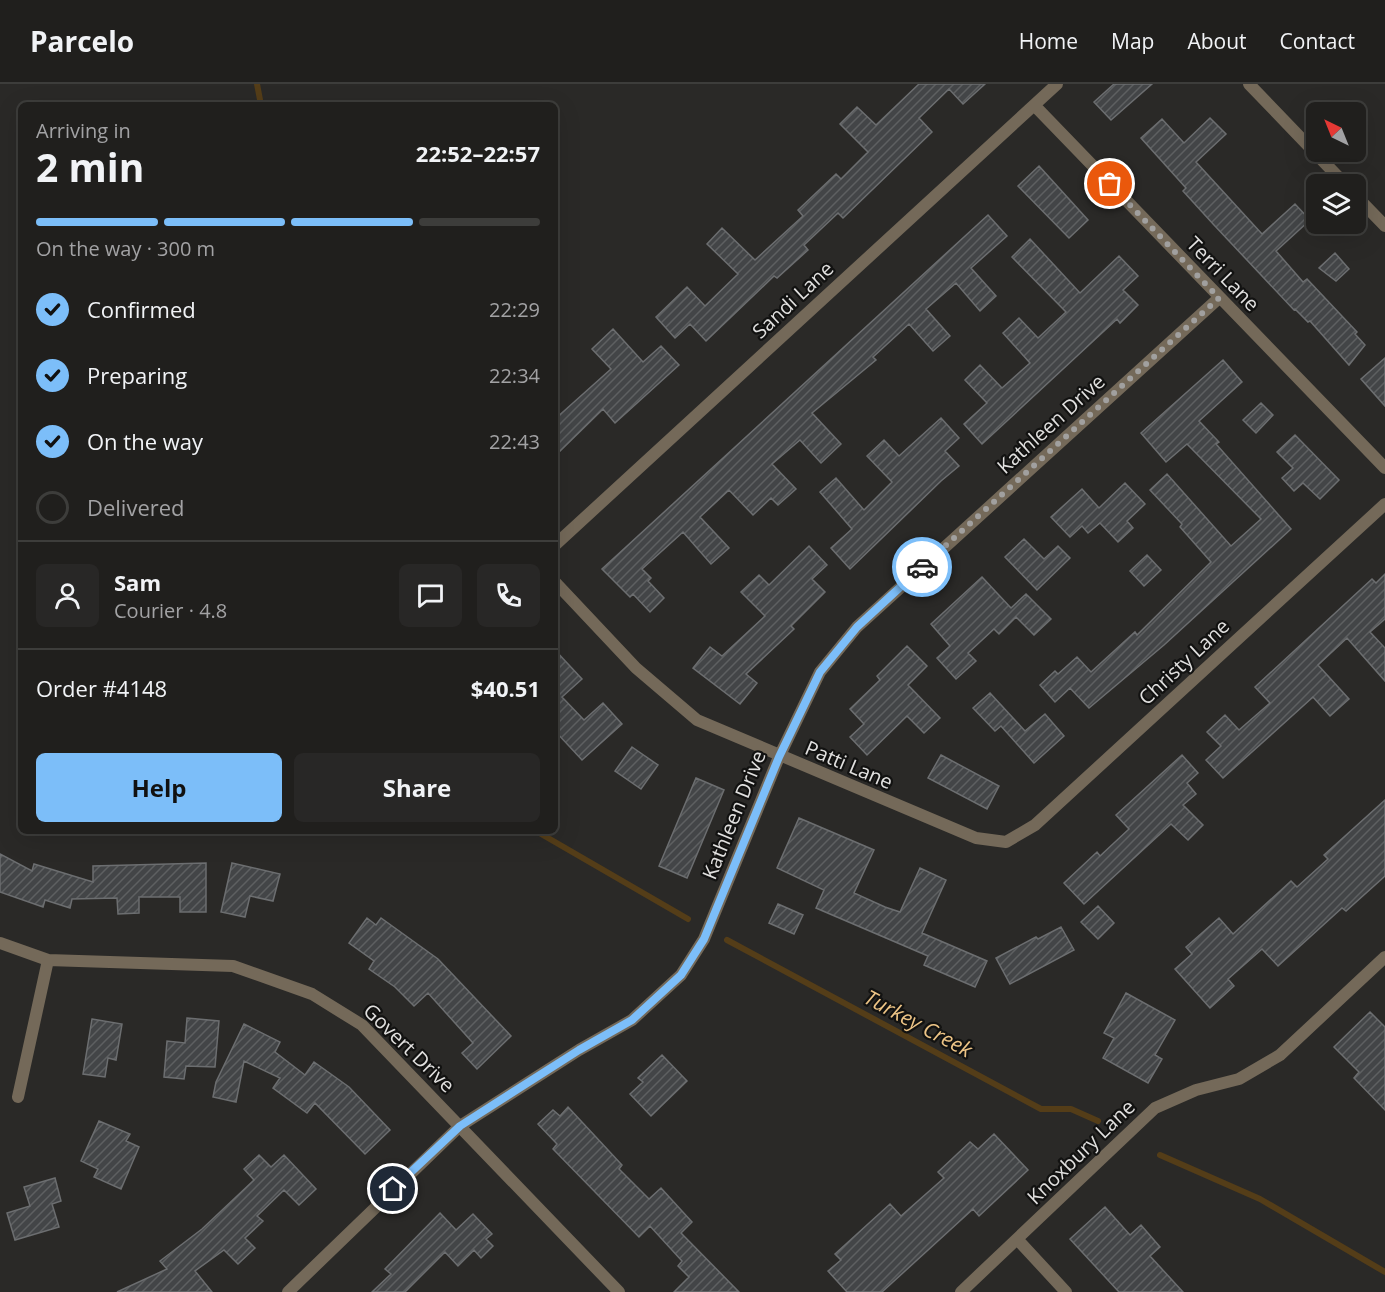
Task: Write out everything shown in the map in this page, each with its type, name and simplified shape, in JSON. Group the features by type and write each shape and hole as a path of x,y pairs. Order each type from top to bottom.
{"street":[{"name":"Sandi Lane","path":"558,541 1057,84"},
{"path":"1249,84 1335,174"},
{"name":"Terri Lane","path":"1034,105 1385,468"},
{"path":"1366,206 1385,226"},
{"name":"Kathleen Drive","path":"288,1292 460,1126 579,1050 632,1020 681,975 704,939 779,757 820,672 857,627 1219,298"},
{"name":"Christy Lane","path":"1006,842 1035,825 1385,504"},
{"name":"Patti Lane","path":"558,585 636,668 697,720 779,757 976,838 1006,842"},
{"name":"Govert Drive","path":"0,943 48,960 233,966 312,994 362,1025 619,1292"},
{"path":"18,1097 48,960"},
{"name":"Knoxbury Lane","path":"961,1292 1155,1108 1196,1090 1239,1079 1280,1055 1384,960"},
{"path":"1018,1240 1066,1292"}],"building":[{"path":"919,84 985,84 963,104 949,89 919,118 932,132 843,218 838,213 804,245 808,250 777,278 774,276 706,341 690,324 675,338 656,317 687,287 705,306 738,274 707,244 722,228 755,260 803,216 798,210 836,174 841,179 868,152 840,124 857,107 876,125"},
{"path":"1114,84 1152,84 1111,120 1094,102"},
{"path":"1210,118 1226,134 1196,162 1262,234 1295,204 1306,216 1306,224 1276,251 1303,282 1307,279 1357,332 1355,334 1365,345 1349,365 1310,321 1308,322 1294,310 1214,225 1183,191 1186,188 1141,138 1162,119 1184,143"},
{"path":"1039,166 1088,220 1069,238 1018,186"},
{"path":"988,215 1007,236 971,268 996,296 980,311 956,283 926,309 950,336 933,351 909,324 873,357 876,360 812,413 841,444 821,463 800,440 772,464 796,489 778,505 771,498 753,515 729,490 700,517 729,548 711,564 683,532 642,569 651,578 648,581 664,598 650,612 633,594 630,597 602,569"},
{"path":"1030,239 1080,293 1119,256 1138,276 1123,290 1138,305 1120,323 1117,319 982,444 964,424 987,403 965,380 980,365 1002,388 1030,363 1003,333 1019,318 1038,338 1066,312 1012,257"},
{"path":"1335,253 1349,269 1336,281 1319,268"},
{"path":"613,329 643,362 661,346 679,365 615,423 603,409 558,453 558,416 611,369 592,349"},
{"path":"1385,358 1385,406 1361,379"},
{"path":"1223,360 1242,382 1199,421 1219,442 1216,444 1291,529 1164,645 1089,708 1070,688 1055,702 1040,685 1055,671 1058,674 1077,657 1091,672 1135,632 1137,635 1211,562 1180,527 1182,524 1150,490 1167,474 1231,546 1261,519 1187,444 1166,462 1141,433"},
{"path":"1261,403 1273,415 1256,433 1243,420"},
{"path":"941,418 959,438 945,451 959,466 850,569 831,548 852,529 820,492 836,478 864,510 892,482 867,456 884,440 899,456"},
{"path":"1295,435 1339,480 1320,499 1303,483 1294,491 1282,478 1293,468 1277,452"},
{"path":"1125,483 1145,504 1127,521 1133,528 1118,542 1100,523 1088,533 1082,526 1070,537 1051,517 1082,489 1099,508"},
{"path":"1024,539 1044,559 1058,546 1070,558 1037,590 1005,557"},
{"path":"809,546 827,565 812,579 825,592 791,626 794,629 746,674 757,683 740,704 693,668 710,647 722,656 765,616 741,592 759,575 769,585"},
{"path":"1147,555 1161,570 1144,586 1130,571"},
{"path":"1385,574 1385,619 1370,632 1385,648 1385,681 1347,638 1318,665 1349,699 1330,716 1313,697 1223,778 1206,760 1221,746 1207,732 1225,715 1239,730 1270,703 1255,687 1372,579 1376,583"},
{"path":"982,577 1011,608 1026,594 1051,619 1034,635 1016,617 999,634 994,629 968,653 976,661 956,679 937,658 950,646 931,624"},
{"path":"907,646 927,666 908,685 940,718 924,733 907,716 867,755 850,737 864,724 850,709 880,680 877,676"},
{"path":"558,653 582,679 562,697 584,720 603,703 622,724 582,760 558,734"},
{"path":"990,693 1025,731 1045,714 1064,736 1034,763 1001,726 995,731 973,708"},
{"path":"632,747 658,765 641,789 615,771"},
{"path":"941,755 999,786 987,809 928,778"},
{"path":"1182,755 1198,773 1187,783 1196,794 1183,805 1203,825 1188,840 1171,824 1084,904 1064,883 1097,852 1100,856 1129,829 1116,815"},
{"path":"696,778 724,790 687,878 659,866"},
{"path":"1385,800 1385,876 1346,911 1342,908 1278,966 1262,949 1228,979 1234,986 1210,1008 1175,969 1192,954 1186,947 1219,918 1233,934 1291,881 1297,887 1328,859 1324,855"},
{"path":"799,818 874,850 854,893 885,907 900,912 920,868 946,880 922,933 987,961 975,987 924,965 928,956 816,908 824,890 777,868"},
{"path":"0,854 32,871 34,864 93,882 93,866 206,863 206,912 180,912 180,897 139,897 139,913 118,914 117,898 72,899 70,908 45,900 43,907 0,892"},
{"path":"232,863 280,874 273,901 250,896 245,917 221,912"},
{"path":"778,904 803,915 794,934 769,923"},
{"path":"1098,906 1114,923 1098,939 1081,922"},
{"path":"367,918 376,925 381,918 438,959 511,1036 477,1069 462,1053 473,1043 428,993 414,1006 395,987 369,969 374,961 349,943"},
{"path":"1061,927 1074,950 1010,984 996,958"},
{"path":"1126,993 1175,1020 1155,1055 1162,1059 1148,1083 1103,1058 1114,1038 1104,1033"},
{"path":"1370,1012 1385,1027 1385,1110 1354,1078 1359,1072 1334,1047"},
{"path":"187,1018 219,1021 215,1067 186,1066 184,1079 164,1077 167,1041 185,1043"},
{"path":"92,1019 122,1024 116,1060 108,1058 105,1077 83,1074"},
{"path":"244,1024 280,1042 275,1052 305,1075 314,1062 349,1087 390,1130 365,1154 315,1103 307,1113 273,1088 280,1078 244,1061 236,1102 213,1097 216,1082"},
{"path":"662,1055 687,1081 651,1116 630,1094 643,1082 638,1078"},
{"path":"568,1107 622,1165 619,1169 649,1199 661,1188 692,1222 681,1233 739,1292 674,1292 689,1277 678,1266 682,1261 650,1226 639,1237 553,1149 557,1144 538,1124 553,1110 560,1116"},
{"path":"99,1121 130,1134 126,1141 139,1147 121,1189 94,1177 98,1169 81,1161"},
{"path":"994,1134 1028,1170 979,1216 973,1209 882,1292 847,1292 828,1271 841,1260 835,1254 890,1204 901,1216 944,1178 938,1172 970,1142 978,1149"},
{"path":"259,1155 271,1167 284,1155 316,1189 299,1205 284,1190 257,1216 263,1221 245,1238 255,1248 238,1264 224,1250 195,1271 212,1292 117,1292 167,1269 160,1261 202,1229 254,1180 244,1169"},
{"path":"55,1178 61,1201 52,1204 59,1227 15,1240 7,1213 30,1206 24,1187"},
{"path":"1105,1207 1130,1235 1141,1225 1160,1247 1150,1256 1183,1292 1119,1292 1070,1239"},
{"path":"440,1213 456,1230 473,1214 492,1234 486,1239 493,1246 481,1258 474,1250 458,1266 445,1252 405,1292 372,1292 391,1274 385,1269"}],"waterway":[{"name":"Turkey Creek","path":"257,84 260,102"},
{"name":"Turkey Creek","path":"541,834 688,919"},
{"name":"Turkey Creek","path":"727,940 1041,1109 1071,1109 1098,1121"},
{"name":"Turkey Creek","path":"1160,1155 1260,1199 1385,1272"}],"way so far":[{"path":"922,567 1219,298 1110,184"}],"route":[{"path":"393,1189 460,1126 579,1050 632,1020 681,975 704,939 779,757 820,672 857,627 922,567"}]}
